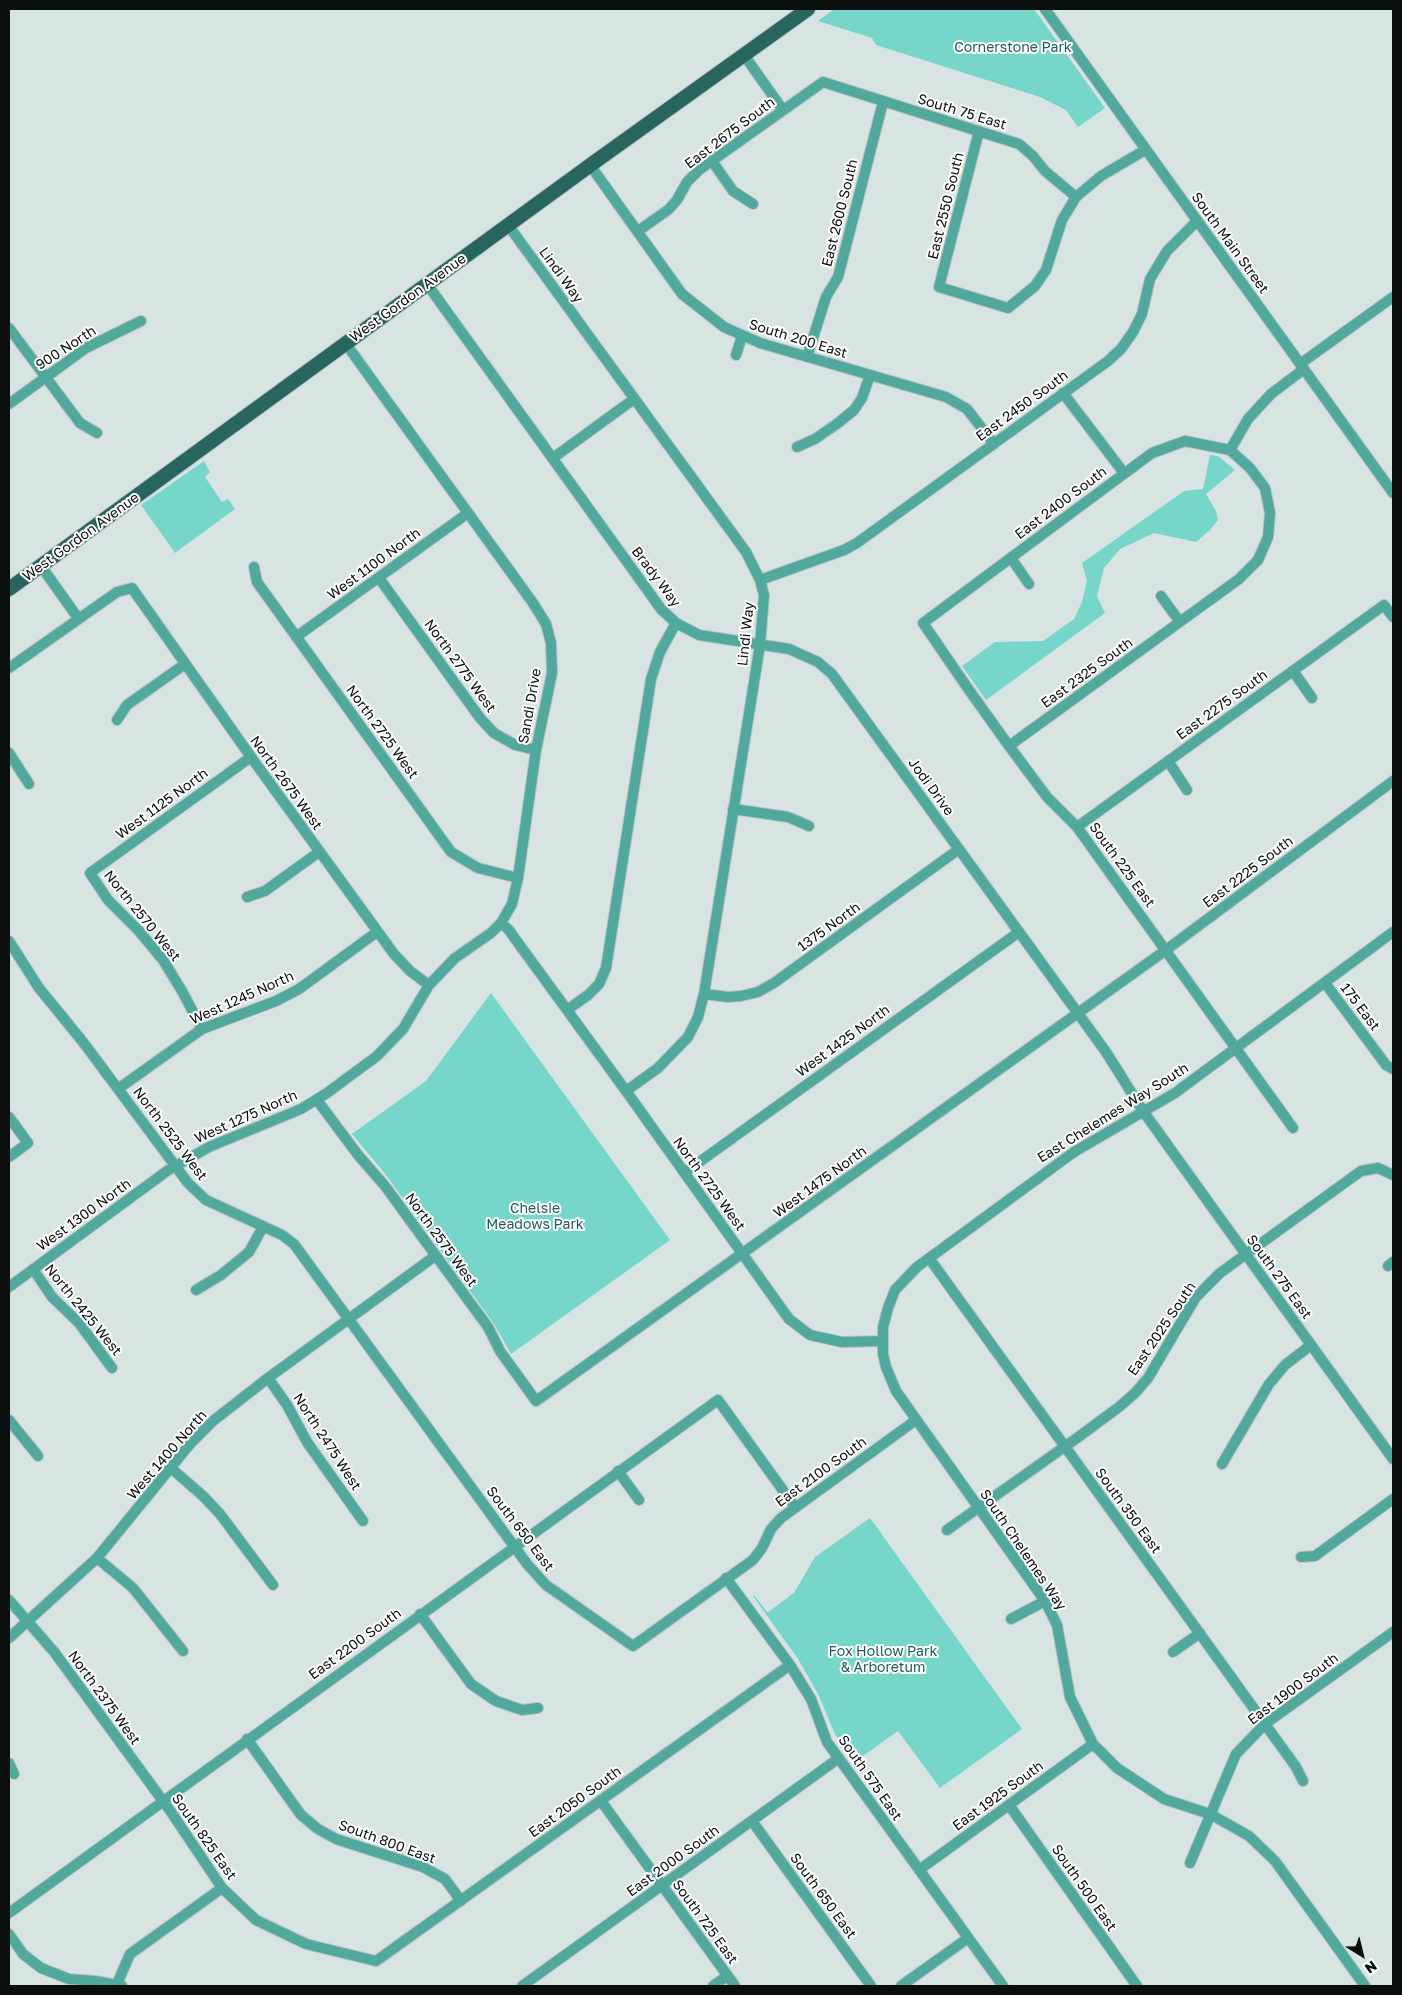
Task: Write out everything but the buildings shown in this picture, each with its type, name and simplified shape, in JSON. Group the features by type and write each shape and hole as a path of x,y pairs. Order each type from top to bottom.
{"main road":[{"name":"West Gordon Avenue","path":"9,589 590,165 808,9"}],"street":[{"name":"South Main Street","path":"1045,9 1393,492"},
{"path":"744,54 783,110"},
{"name":"East 2675 South","path":"638,231 668,210 677,200 687,182 698,170 823,82"},
{"name":"South 75 East","path":"823,82 1019,144 1033,156 1045,171 1076,197"},
{"name":"East 2600 South","path":"807,357 826,297 838,277 883,102"},
{"name":"East 2550 South","path":"978,131 939,287 1008,308 1035,286 1046,270 1062,220 1076,197"},
{"path":"1076,197 1101,176 1146,150"},
{"path":"712,161 733,191 753,204"},
{"name":"South 200 East","path":"590,165 682,294 724,327 742,336 807,357 946,397 967,409 994,444"},
{"name":"East 2450 South","path":"760,580 844,550 857,543 1108,361 1133,332 1142,314 1150,279 1167,251 1197,221"},
{"name":"Lindi Way","path":"508,225 746,552 760,580 764,595 760,645 704,994 698,1017 688,1037 658,1068 626,1091"},
{"name":"Brady Way","path":"427,284 661,608 676,623 660,652 652,679 606,968 599,984 588,995 567,1010"},
{"path":"1230,450 1248,419 1271,394 1302,367 1393,297"},
{"name":"900 North","path":"9,404 86,348 141,321"},
{"path":"9,328 80,423 96,433"},
{"path":"736,355 742,336"},
{"name":"Sandi Drive","path":"346,344 533,603 546,624 551,643 552,673 536,750 518,878 512,904 501,923"},
{"path":"797,447 815,439 854,410 862,398 870,375"},
{"path":"1063,393 1124,473"},
{"path":"553,458 634,399"},
{"name":"East 2400 South","path":"923,624 1152,454 1185,441 1230,450"},
{"name":"East 2325 South","path":"1009,746 1239,579 1258,560 1268,537 1270,512 1265,488 1250,468 1230,450"},
{"name":"West 1100 North","path":"296,637 468,513"},
{"path":"1011,558 1029,584"},
{"path":"9,668 78,618 41,566"},
{"name":"North 2725 West","path":"254,567 257,582 451,852 478,868 518,878"},
{"name":"North 2775 West","path":"379,578 480,718 494,732 515,745 536,750"},
{"name":"North 2675 West","path":"78,618 117,592 132,588 250,757 378,932 402,963 429,985"},
{"path":"1161,596 1180,622"},
{"name":"East 2275 South","path":"1077,827 1384,605 1393,617"},
{"name":"Jodi Drive","path":"676,623 698,635 804,654 818,662 832,674 1106,1052"},
{"name":"South 225 East","path":"923,624 1046,797 1077,827 1293,1128"},
{"path":"116,720 127,705 185,664"},
{"path":"1293,671 1312,698"},
{"path":"9,753 29,784"},
{"name":"West 1125 North","path":"90,873 250,757"},
{"path":"1168,761 1187,790"},
{"name":"East 2225 South","path":"1118,984 1393,781"},
{"path":"733,809 788,817 809,826"},
{"name":"1375 North","path":"704,994 728,997 742,996 758,992 774,984 959,849"},
{"path":"247,897 265,891 319,852"},
{"name":"North 2570 West","path":"90,873 108,900 138,930 163,960 202,1029"},
{"path":"501,923 508,929 626,1091"},
{"name":"West 1275 North","path":"176,1166 208,1147 286,1116 317,1100 377,1056 403,1029 429,985 455,958 491,934 501,923"},
{"name":"West 1245 North","path":"118,1089 202,1029 276,1001 299,989 378,932"},
{"name":"West 1425 North","path":"684,1173 1019,932"},
{"name":"East Chelemes Way South","path":"882,1341 883,1327 895,1290 916,1267 1053,1166 1175,1092 1393,932"},
{"name":"North 2525 West","path":"9,940 39,988 83,1042 188,1183 206,1200 282,1235 294,1244 464,1476"},
{"name":"175 East","path":"1325,983 1386,1065 1393,1069"},
{"name":"West 1475 North","path":"536,1401 1118,984"},
{"name":"South 275 East","path":"1106,1052 1143,1111 1393,1460"},
{"name":"North 2725 West","path":"626,1091 789,1319 810,1335 842,1342 882,1341"},
{"name":"North 2575 West","path":"317,1100 358,1155 385,1186 488,1327 500,1351 536,1401"},
{"path":"9,1117 28,1143 9,1157"},
{"name":"West 1300 North","path":"9,1287 176,1166"},
{"name":"East 2025 South","path":"947,1530 1065,1447 1135,1393 1148,1378 1196,1297 1220,1272 1361,1171 1378,1168 1393,1175"},
{"path":"196,1290 221,1275 249,1252 263,1226"},
{"name":"West 1400 North","path":"9,1638 97,1558 170,1468 213,1420 435,1256"},
{"name":"South 350 East","path":"929,1258 1296,1767 1303,1781"},
{"name":"North 2425 West","path":"33,1269 52,1297 78,1323 112,1368"},
{"name":"South Chelemes Way","path":"882,1341 886,1367 896,1391 1045,1601 1056,1625 1070,1696 1094,1744 1117,1768 1164,1799 1210,1814 1250,1836 1275,1861 1365,1986"},
{"path":"1222,1464 1269,1384 1285,1365 1311,1345"},
{"name":"North 2475 West","path":"268,1378 287,1405 307,1442 363,1521"},
{"name":"East 2200 South","path":"9,1913 246,1739 718,1400 795,1507"},
{"path":"9,1420 38,1456"},
{"name":"East 2100 South","path":"633,1646 752,1560 762,1548 771,1529 781,1518 916,1420"},
{"path":"170,1468 203,1496 220,1514 273,1585"},
{"path":"618,1472 639,1500"},
{"name":"South 650 East","path":"464,1476 527,1564 546,1585 633,1646"},
{"path":"1301,1557 1314,1556 1393,1499"},
{"path":"97,1558 133,1588 183,1651"},
{"name":"South 575 East","path":"726,1578 790,1665 811,1699 827,1742 1003,1986"},
{"name":"North 2375 West","path":"9,1600 55,1653 131,1758"},
{"path":"1011,1619 1045,1601"},
{"path":"420,1614 470,1684 496,1702 522,1710 538,1708"},
{"name":"East 1900 South","path":"1190,1863 1236,1754 1265,1724 1393,1632"},
{"path":"1173,1652 1200,1633"},
{"name":"East 2050 South","path":"376,1961 790,1665"},
{"name":"South 800 East","path":"246,1739 301,1815 318,1829 336,1839 423,1867 445,1879 461,1901"},
{"name":"East 1925 South","path":"919,1870 1094,1744"},
{"name":"South 825 East","path":"131,1758 222,1888 256,1920 306,1944 376,1961"},
{"name":"East 2000 South","path":"522,1986 839,1758"},
{"path":"9,1763 14,1774"},
{"name":"South 725 East","path":"601,1801 735,1986"},
{"name":"South 500 East","path":"1009,1805 1137,1986"},
{"name":"South 650 East","path":"752,1821 871,1986"},
{"path":"9,1934 23,1954 41,1968 69,1979 119,1985 130,1954 222,1888"},
{"path":"901,1986 968,1938"},
{"path":"713,1986 727,1976"}],"green space":[{"name":"Cornerstone Park","path":"834,9 1034,9 1105,108 1078,127 1066,110 1040,97 876,45 872,38 818,21"},
{"path":"1210,455 1218,456 1235,470 1206,494 1216,511 1218,520 1210,530 1196,542 1154,533 1120,549 1104,568 1097,596 1105,613 986,700 962,666 995,642 1043,641 1074,619 1082,602 1087,581 1082,563 1184,491 1203,489"},
{"path":"204,461 210,472 205,477 222,502 228,499 235,509 175,553 141,505"},
{"name":"Chelsie Meadows Park","path":"491,993 670,1240 511,1354 494,1324 386,1175 352,1134 426,1081"},
{"name":"Fox Hollow Park & Arboretum","path":"870,1518 1022,1729 940,1788 898,1731 856,1761 863,1772 861,1772 835,1734 818,1694 798,1659 753,1596 768,1612 794,1593 815,1557"}]}
